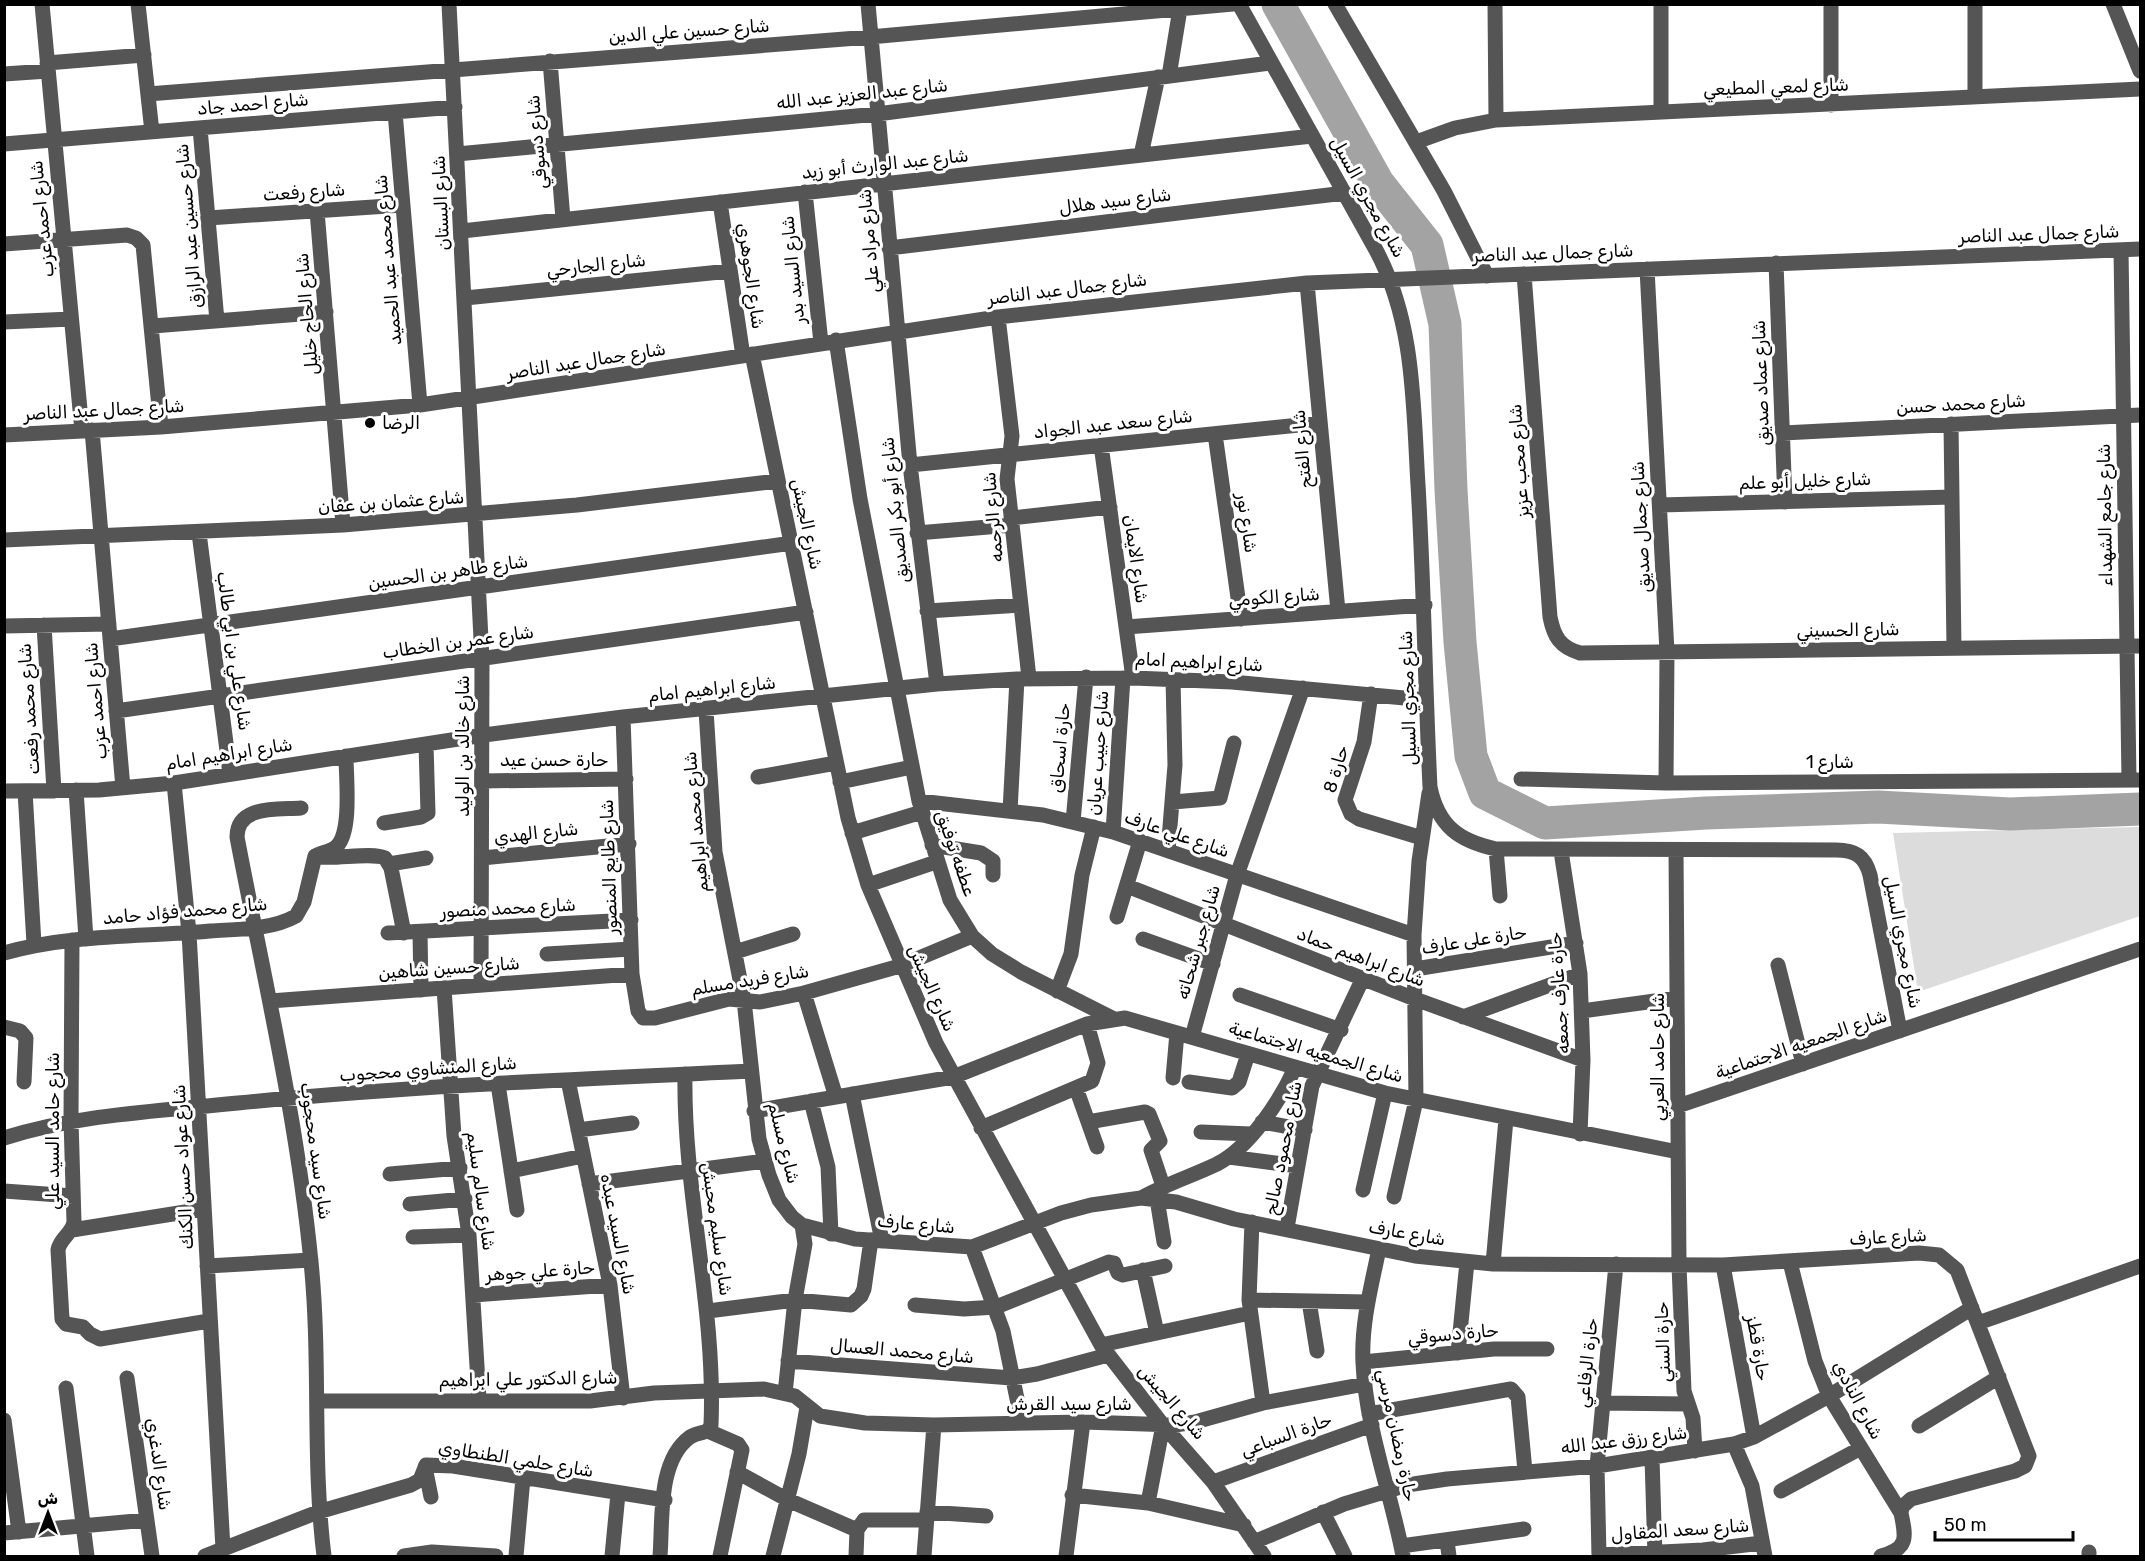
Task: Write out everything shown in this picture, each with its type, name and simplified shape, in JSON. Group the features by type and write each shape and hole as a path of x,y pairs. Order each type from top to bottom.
{"street":[{"name":"شارع احمد عزب","path":"42,4 71,319 100,537 123,789"},
{"path":"138,4 152,132"},
{"name":"شارع البستان","path":"449,4 471,399"},
{"name":"شارع مراد علي","path":"868,4 897,331"},
{"name":"شارع حسين علي الدين","path":"148,94 870,37 1233,4"},
{"name":"شارع مجري السيل","path":"1239,4 1391,279 1407,333 1425,605 1430,787 1433,804 1442,819 1454,832 1474,844 1496,849 1560,851 1848,850 1859,855 1867,864 1870,875 1900,1031"},
{"path":"1495,4 1496,120"},
{"path":"1660,4 1661,112"},
{"path":"1831,4 1831,105"},
{"path":"1975,4 1975,97"},
{"path":"2113,4 2140,71"},
{"path":"1336,5 1416,142 1471,241 1487,276"},
{"path":"1141,155 1164,77 1179,9"},
{"path":"4,74 144,55"},
{"name":"شارع دسوقي","path":"550,61 563,219"},
{"name":"شارع عبد العزيز عبد الله","path":"457,154 877,114 1270,63"},
{"name":"شارع لمعي المطيعي","path":"1416,142 1455,128 1496,120 2140,90"},
{"name":"شارع احمد جاد","path":"4,144 455,107"},
{"name":"شارع محمد عبد الحميد","path":"395,112 420,405"},
{"name":"شارع حسين عبد الرازق","path":"200,128 217,321"},
{"name":"شارع عبد الوارث أبو زيد","path":"462,231 1312,136"},
{"name":"شارع السيد بدر","path":"805,192 828,341 896,688"},
{"name":"شارع سيد هلال","path":"889,248 1345,193"},
{"name":"شارع الجوهري","path":"720,202 730,271 747,355"},
{"name":"شارع رفعت","path":"208,218 403,205"},
{"name":"شارع الحاج خليل","path":"317,211 335,413 342,525"},
{"path":"4,244 127,235 136,238 143,245 153,326 161,427"},
{"name":"شارع جمال عبد الناصر","path":"4,435 161,427 420,405 471,399 828,341 998,317 1307,283 2140,249"},
{"name":"شارع جامع الشهداء","path":"2121,250 2124,416 2134,646 2135,780"},
{"name":"شارع عماد صديق","path":"1776,263 1785,502"},
{"name":"شارع جمال صديق","path":"1647,269 1667,652 1666,783"},
{"name":"شارع الجارحي","path":"465,298 730,271"},
{"name":"شارع محب عزيز","path":"1524,274 1550,617 1553,633 1559,642"},
{"name":"شارع الفتح","path":"1307,283 1338,612"},
{"path":"153,326 326,312"},
{"name":"شارع الرحمه","path":"998,317 1012,436 1007,479 1021,605 1023,678 1010,811"},
{"path":"4,322 71,319"},
{"name":"شارع أبو بكر الصديق","path":"897,331 917,533 937,684"},
{"name":"شارع الجيش","path":"747,355 792,543 822,698 852,834 868,885 900,966 953,1077 1104,1350 1163,1425 1213,1482 1264,1557"},
{"name":"شارع خالد بن الوليد","path":"471,399 484,735 481,985"},
{"name":"شارع محمد حسن","path":"1782,433 2140,415"},
{"name":"شارع سعد عبد الجواد","path":"910,465 1319,423"},
{"path":"1951,424 1954,648"},
{"name":"شارع نور","path":"1215,434 1241,619"},
{"name":"شارع الايمان","path":"1101,445 1126,627 1128,678"},
{"name":"شارع عثمان بن عفان","path":"4,540 199,533 476,515 778,481"},
{"name":"شارع خليل أبو علم","path":"1659,505 1952,497"},
{"path":"917,533 1110,507"},
{"name":"شارع علي بن ابي طالب","path":"199,533 230,774"},
{"name":"شارع طاهر بن الحسين","path":"4,626 44,625 109,632 212,625 792,543"},
{"path":"927,611 1021,605"},
{"name":"شارع الكومي","path":"1126,627 1425,605"},
{"name":"شارع عمر بن الخطاب","path":"116,711 806,612"},
{"name":"شارع محمد رفعت","path":"44,625 54,791"},
{"name":"شارع الحسيني","path":"1559,642 1567,649 1580,653 2134,646"},
{"name":"حارة اسحاق","path":"1073,822 1086,677"},
{"name":"شارع ابراهيم امام","path":"4,791 123,789 484,735 623,717 822,698 937,684 1023,678 1173,679 1426,700"},
{"name":"شارع حبيب عريان","path":"1113,832 1128,678"},
{"path":"1168,851 1173,802 1173,679"},
{"name":"عطفه توفيق","path":"896,688 920,807 936,862 950,900 972,936 1011,966 1112,1018"},
{"name":"شارع جبر شحاته","path":"1173,1078 1185,1035 1213,964 1237,875 1303,688"},
{"name":"حارة 8","path":"1371,694 1369,722 1347,793 1347,808 1359,819 1422,838"},
{"name":"شارع محمد ابراهيم","path":"706,710 715,852 722,900 744,1000"},
{"name":"شارع طايع المنصور","path":"623,717 632,974 640,1015"},
{"path":"1173,802 1220,798 1234,742"},
{"path":"384,823 421,817 428,813 426,744"},
{"path":"315,856 335,849 341,840 347,806 346,756"},
{"path":"758,777 836,763"},
{"path":"840,782 912,767"},
{"name":"حارة حسن عيد","path":"483,780 626,779"},
{"name":"شارع 1","path":"1521,779 1666,783 2135,780"},
{"name":"شارع عواد حسن الكنك","path":"174,783 189,933 200,1107 209,1321 233,1550"},
{"path":"1394,1197 1416,1100 1414,935 1422,838 1430,787"},
{"name":"شارع حامد السيد علي","path":"76,790 79,939 71,1120 73,1196 72,1230 62,1240 58,1250 62,1316 66,1324 83,1327 100,1339 209,1321"},
{"path":"25,791 34,944"},
{"name":"شارع علي عارف","path":"852,834 920,807 1010,811 1073,822 1113,832 1414,935"},
{"name":"شارع سيد محجوب","path":"301,808 253,813 243,817 237,826 290,1098 311,1260 317,1401 318,1512 324,1557"},
{"path":"1056,991 1071,954 1082,875 1094,827"},
{"path":"1117,917 1140,841"},
{"name":"شارع الهدي","path":"482,858 629,844"},
{"path":"932,845 986,854 993,861 993,875"},
{"path":"1496,849 1500,896"},
{"name":"شارع حامد العربي","path":"1676,850 1679,1265"},
{"name":"حارة عارف جمعه","path":"1560,851 1580,974 1583,1060 1580,1134"},
{"path":"315,856 350,858 377,855 385,858 389,864 404,933"},
{"name":"شارع محمد فؤاد حامد","path":"4,953 34,944 255,927 290,920 302,910 315,856"},
{"path":"389,864 426,858"},
{"path":"868,885 936,862"},
{"name":"شارع ابراهيم حماد","path":"1127,886 1415,999 1583,1060"},
{"name":"شارع محمد منصور","path":"388,933 631,920"},
{"path":"420,932 421,990"},
{"path":"735,952 793,934"},
{"name":"شارع فريد مسلم","path":"640,1015 655,1018 722,1001 760,1002 804,993 900,966 972,936"},
{"path":"1143,939 1213,964"},
{"name":"حارة على عارف","path":"1415,969 1576,942"},
{"path":"547,954 632,949"},
{"name":"شارع الجمعيه الاجتماعية","path":"1678,1106 2140,949"},
{"path":"1778,964 1803,1064"},
{"name":"شارع حسين شاهين","path":"270,1001 632,974"},
{"path":"1463,1017 1580,974"},
{"name":"شارع محمود صالح","path":"1287,1228 1317,1075 1341,1030 1363,978"},
{"name":"شارع سالم سليم","path":"444,988 450,1087 469,1235 479,1399"},
{"path":"708,1311 795,1300 844,1306 857,1301 864,1289 877,1240 844,1095 804,993"},
{"path":"1240,996 1341,1030"},
{"path":"1582,1011 1677,998"},
{"name":"شارع مسلم","path":"744,1000 754,1111 765,1161 779,1200 792,1218 802,1225"},
{"name":"شارع الجمعيه الاجتماعية","path":"754,1111 953,1077 1087,1024 1112,1018 1137,1020 1317,1075 1385,1093 1678,1152"},
{"path":"981,1128 1092,1081 1097,1070 1087,1024"},
{"path":"4,1027 20,1031 26,1038 24,1082"},
{"path":"1189,1082 1232,1088 1239,1082 1248,1054"},
{"path":"1154,1194 1229,1156 1276,1104 1295,1068"},
{"name":"شارع المنشاوي محجوب","path":"4,1138 71,1120 131,1112 450,1087 750,1071"},
{"name":"شارع سليم محبش","path":"685,1074 688,1171 708,1311 712,1390 711,1425 708,1431"},
{"name":"شارع السيد عبده","path":"568,1080 610,1286 623,1398"},
{"path":"498,1084 517,1210"},
{"path":"1076,1088 1097,1147"},
{"path":"1363,1190 1385,1093"},
{"path":"811,1101 828,1167 831,1234"},
{"path":"1088,1122 1145,1112 1149,1114 1160,1141 1151,1150 1154,1194 1164,1242"},
{"path":"1493,1264 1506,1119"},
{"path":"1262,1122 1305,1130"},
{"path":"578,1130 632,1123"},
{"path":"1201,1132 1251,1134"},
{"path":"511,1171 584,1156"},
{"path":"1229,1156 1298,1166"},
{"path":"589,1184 765,1161"},
{"path":"390,1174 460,1168"},
{"path":"4,1191 73,1196"},
{"name":"شارع عارف","path":"802,1225 831,1234 877,1240 972,1247 1091,1205 1154,1194 1252,1222 1379,1249 1467,1263 1723,1265 1790,1263 1919,1253 1939,1255 1949,1260 1957,1270 2028,1451 2027,1462 2015,1471 1911,1499 1902,1507 1901,1513"},
{"path":"410,1204 465,1199"},
{"path":"72,1230 204,1209"},
{"path":"1252,1222 1250,1306 1263,1403"},
{"path":"785,1393 795,1300 806,1244 802,1225"},
{"path":"413,1237 469,1235"},
{"path":"972,1247 996,1307 1022,1423"},
{"name":"حارة رمضان مرسي","path":"1379,1249 1363,1333 1363,1362 1371,1420 1402,1551"},
{"path":"207,1266 311,1260"},
{"path":"915,1305 964,1309 996,1307 1064,1278 1110,1262 1121,1275 1165,1266"},
{"path":"1458,1353 1467,1263"},
{"name":"شارع النادي","path":"1790,1263 1815,1361 1830,1396 1901,1513"},
{"name":"حارة الرفاعي","path":"1599,1556 1597,1466 1616,1264"},
{"name":"حارة السني","path":"1679,1265 1684,1391 1693,1418 1695,1451"},
{"name":"حارة قطز","path":"1723,1265 1754,1437"},
{"path":"1978,1323 2140,1266"},
{"path":"1143,1270 1157,1333"},
{"name":"حارة علي جوهر","path":"474,1295 610,1286"},
{"path":"1309,1301 1317,1351"},
{"name":"شارع محمد العسال","path":"788,1361 1012,1378 1037,1374 1157,1333 1250,1306 1309,1301 1368,1302"},
{"name":"شارع رزق عبد الله","path":"1254,1542 1323,1512 1388,1490 1447,1479 1597,1466 1734,1444 1754,1437 1830,1396 1972,1308"},
{"name":"حارة دسوقي","path":"1363,1362 1458,1353 1547,1349"},
{"path":"1919,1426 1999,1377"},
{"name":"شارع الدغري","path":"127,1378 152,1557"},
{"name":"شارع سيد القرش","path":"807,1407 820,1416 830,1419 934,1425 1083,1422 1163,1425 1195,1422 1263,1403 1365,1384"},
{"path":"66,1388 87,1557"},
{"name":"شارع الدكتور علي ابراهيم","path":"317,1401 479,1399 590,1401 654,1393 764,1389 795,1396 807,1407"},
{"name":"حارة السباعي","path":"1213,1482 1371,1420 1511,1389 1518,1397 1525,1471"},
{"path":"1603,1403 1688,1404"},
{"path":"773,1557 788,1500 807,1407"},
{"path":"4,1420 12,1532 147,1520"},
{"path":"1066,1557 1083,1422"},
{"path":"924,1557 934,1425"},
{"path":"1148,1503 1163,1425"},
{"path":"660,1557 670,1464 676,1451 691,1437 708,1431 740,1446 742,1450 720,1557"},
{"path":"1734,1444 1752,1486 1763,1550"},
{"path":"1781,1491 1861,1448"},
{"path":"1652,1458 1655,1555"},
{"path":"425,1466 431,1497"},
{"name":"شارع حلمي الطنطاوي","path":"205,1557 233,1550 318,1512 411,1485 420,1480 425,1466 453,1466 665,1500"},
{"path":"737,1472 788,1500 857,1530"},
{"path":"516,1557 523,1478"},
{"path":"612,1557 618,1494"},
{"path":"1072,1495 1148,1503 1244,1525"},
{"path":"1323,1512 1345,1557"},
{"path":"1881,1557 1893,1553 1903,1544 1906,1530 1901,1513"},
{"path":"856,1557 857,1530 861,1523 868,1519 986,1516"},
{"path":"1402,1551 1447,1540 1524,1529"},
{"path":"1447,1540 1449,1557"},
{"name":"شارع سعد المقاول","path":"1599,1556 1763,1550"},
{"path":"409,1556 432,1552 496,1557"}],"shaded area":[{"path":"2140,827 2140,916 1918,992 1893,833"}],"waterway":[{"path":"1278,4 1378,183 1427,245 1445,324 1451,490 1460,642 1471,756 1485,793 1545,823 1706,813 1878,807 2010,814 2140,809"}],"place":[{"name":"الرضا","path":"370,423"}]}
